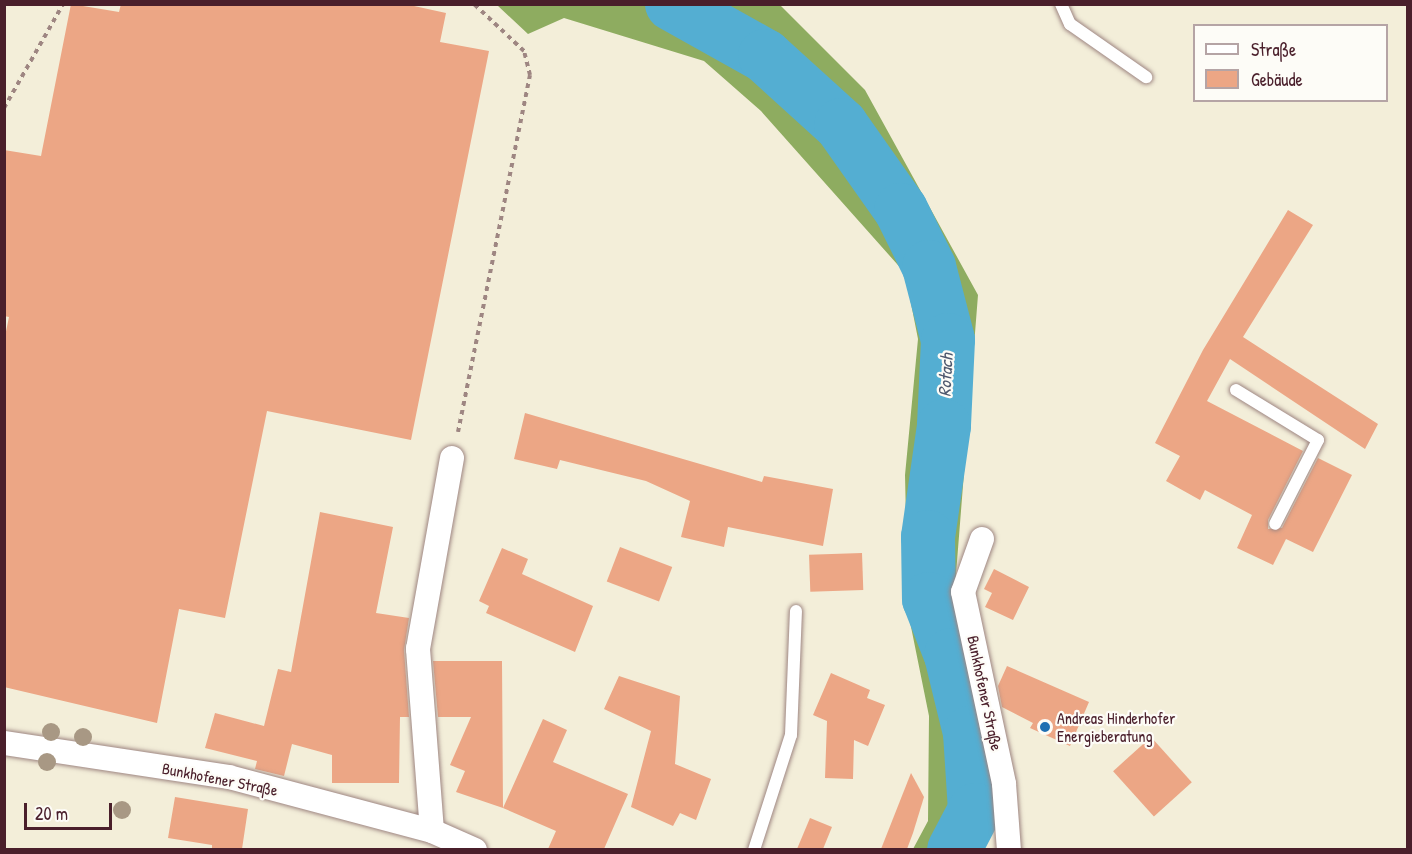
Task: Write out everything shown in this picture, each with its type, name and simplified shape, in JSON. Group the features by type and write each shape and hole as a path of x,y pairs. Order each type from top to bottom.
{"street":[{"path":"432,831 418,649 452,458"},
{"name":"Bunkhofener Straße","path":"982,539 963,592 1004,784 1010,849"},
{"name":"Bunkhofener Straße","path":"4,743 229,777 432,831 475,849"}],"lane":[{"path":"1060,4 1070,24 1146,77"},
{"path":"1236,390 1318,440 1275,524"},
{"path":"754,849 791,735 796,611"}],"path":[{"path":"4,108 63,4"},
{"path":"452,458 530,75 524,51 474,4"}],"green space":[{"path":"497,5 780,5 865,90 978,295 955,587 989,777 982,849 913,849 928,821 929,716 908,612 905,475 918,339 905,273 761,111 704,61 564,18 528,34"}],"building":[{"path":"71,4 119,12 121,4 405,4 446,13 440,42 489,51 411,440 267,411 225,618 179,609 157,723 4,687 4,341 9,317 4,316 4,150 41,156"},
{"path":"1288,210 1313,225 1243,337 1378,424 1365,449 1230,359 1207,401 1303,451 1268,520 1268,529 1282,528 1318,458 1352,475 1313,552 1286,539 1273,565 1237,548 1252,515 1205,490 1200,500 1166,481 1180,456 1155,443 1203,350"},
{"path":"525,413 762,482 764,476 833,489 823,546 728,527 724,547 681,537 690,501 646,481 560,460 557,469 514,459"},
{"path":"320,512 393,527 376,613 409,618 404,650 409,717 400,717 399,783 332,783 332,755 292,744 284,776 255,769 257,761 205,748 215,713 264,726 278,669 291,672"},
{"path":"620,547 672,567 659,602 607,582"},
{"path":"502,548 528,559 522,574 593,606 575,652 486,613 489,606 479,601"},
{"path":"862,553 863,590 810,592 809,555"},
{"path":"994,569 1029,587 1013,620 985,607 992,593 984,589"},
{"path":"433,661 502,661 503,808 456,792 465,771 450,765 471,717 438,717"},
{"path":"1007,666 1089,702 1070,746 1030,728 1033,723 1002,707 998,686"},
{"path":"831,673 870,690 867,698 885,705 868,746 854,740 853,779 825,778 827,721 813,715"},
{"path":"619,676 680,696 675,764 711,779 696,820 680,813 673,826 631,807 651,731 604,709"},
{"path":"543,719 567,730 553,762 628,794 604,849 548,849 556,831 503,808"},
{"path":"1151,737 1192,782 1154,816 1113,771"},
{"path":"911,773 924,797 907,849 881,849"},
{"path":"175,797 248,809 242,849 212,849 212,845 168,838"},
{"path":"810,818 832,827 823,849 797,849"}],"waterway":[{"name":"Rotach","path":"672,4 765,56 841,125 901,210 929,267 948,340 944,426 928,537 929,599 951,655 970,733 975,810 954,850"}],"place":[{"name":"Andreas Hinderhofer Energieberatung","path":"1045,727"}]}
